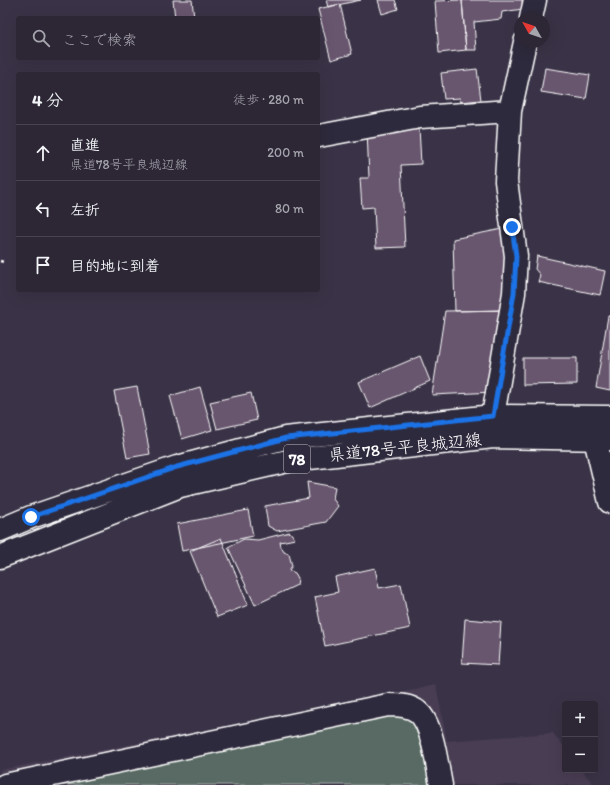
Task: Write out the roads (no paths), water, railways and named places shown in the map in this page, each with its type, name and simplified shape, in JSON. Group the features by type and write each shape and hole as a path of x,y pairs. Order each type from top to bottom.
{"main road":[{"path":"532,12 535,0"},
{"path":"493,416 514,293 516,256 506,181 510,111 524,48"},
{"path":"320,136 420,118 510,111"},
{"name":"県道78号平良城辺線","path":"0,530 31,517 177,467 286,438 493,416 610,417"},
{"name":"県道78号平良城辺線","path":"0,557 180,486 292,460 493,437 602,439"},
{"path":"602,439 610,502"},
{"path":"5,785 388,705 402,705 417,712 428,726 441,785"}]}
